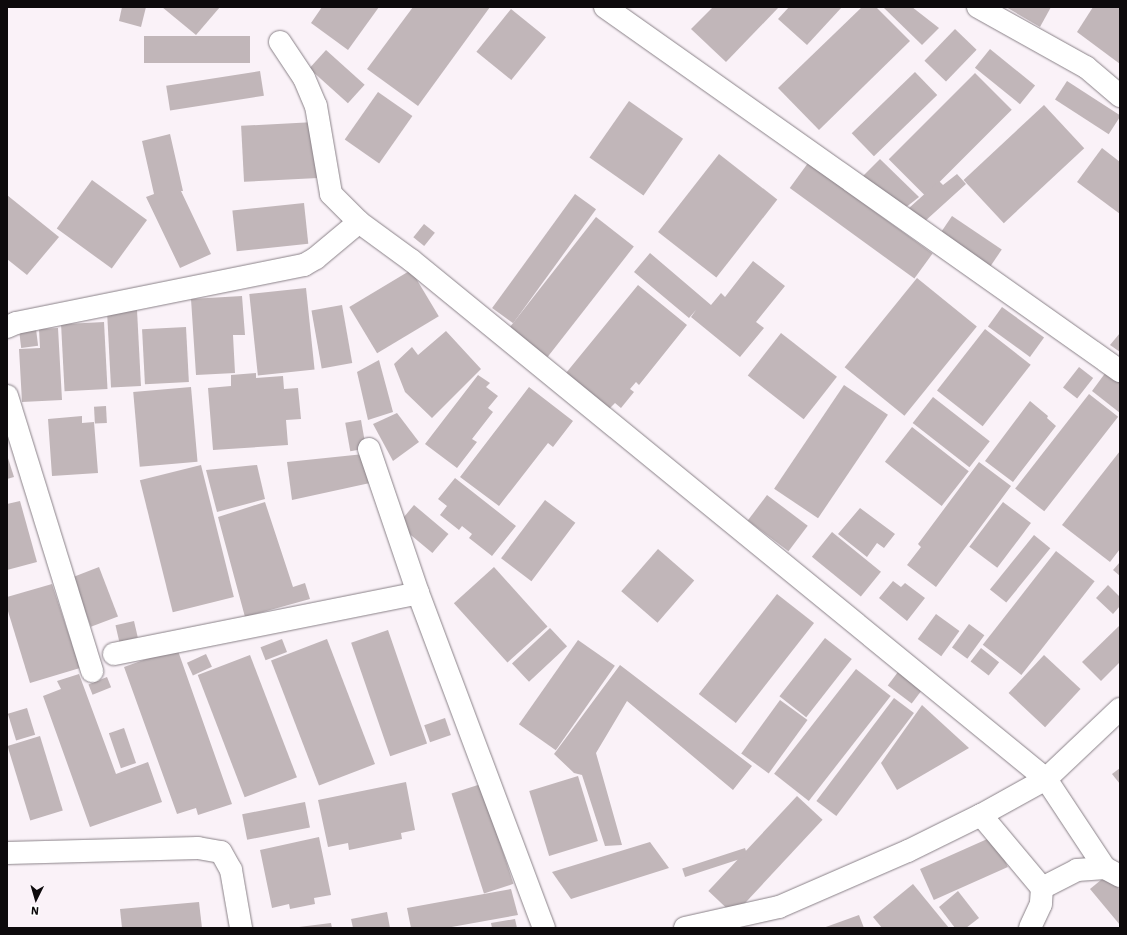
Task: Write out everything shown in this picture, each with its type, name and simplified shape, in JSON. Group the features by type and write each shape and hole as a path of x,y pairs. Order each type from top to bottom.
{"street":[{"path":"605,7 1120,371"},
{"path":"978,7 1086,67 1120,96"},
{"path":"280,42 304,78 316,106 332,194 359,222 418,265 1046,779 1113,872"},
{"path":"7,327 16,323 304,265 316,258 359,222"},
{"path":"7,396 92,671"},
{"path":"369,449 418,593 544,928"},
{"path":"114,654 418,593"},
{"path":"685,928 779,907 908,851 981,815 1046,779 1120,709"},
{"path":"981,815 1042,888 1041,904 1030,928"},
{"path":"7,853 198,848 221,852 231,870 241,928"},
{"path":"1042,888 1077,870 1113,872"}],"building":[{"path":"122,7 146,7 141,27 119,21"},
{"path":"162,7 220,7 196,35"},
{"path":"322,7 379,7 348,50 311,23"},
{"path":"413,7 490,7 418,106 367,69"},
{"path":"713,7 779,7 726,62 691,29"},
{"path":"789,7 842,7 807,45 778,19"},
{"path":"862,7 876,7 910,41 819,130 778,88"},
{"path":"883,7 912,7 939,28 922,45"},
{"path":"1006,7 1051,7 1040,27"},
{"path":"1093,7 1120,7 1120,64 1077,32"},
{"path":"511,9 546,37 511,80 476,52"},
{"path":"955,29 977,50 946,81 924,61"},
{"path":"144,36 250,36 250,63 144,63"},
{"path":"990,49 1035,86 1020,104 975,68"},
{"path":"326,50 365,85 348,103 309,69"},
{"path":"260,71 264,96 170,111 166,86"},
{"path":"915,72 937,95 874,156 852,133"},
{"path":"975,73 1012,110 926,196 889,159"},
{"path":"1067,81 1120,115 1109,134 1055,99"},
{"path":"378,92 412,116 379,164 345,140"},
{"path":"629,101 683,139 643,195 589,158"},
{"path":"1044,105 1084,148 1004,223 964,180"},
{"path":"315,122 318,178 244,182 241,126"},
{"path":"170,134 183,191 181,191 211,254 180,268 146,197 154,194 142,141"},
{"path":"1102,148 1120,162 1120,214 1077,182"},
{"path":"719,154 777,200 716,278 658,232"},
{"path":"880,159 919,197 905,208 862,177"},
{"path":"808,163 933,254 914,279 790,188"},
{"path":"957,174 966,184 924,222 909,208 939,181 943,185"},
{"path":"92,180 147,220 112,269 57,229"},
{"path":"575,194 596,209 513,323 492,308"},
{"path":"7,195 59,237 27,275 7,259"},
{"path":"304,203 308,244 237,251 232,211"},
{"path":"952,216 1002,250 989,269 939,235"},
{"path":"596,217 634,247 547,358 509,328"},
{"path":"424,224 435,233 424,246 413,237"},
{"path":"650,253 711,305 721,293 725,297 753,261 785,286 756,322 764,328 740,357 691,317 696,310 689,318 634,272"},
{"path":"411,270 439,316 377,353 349,307"},
{"path":"917,278 977,326 904,416 845,367"},
{"path":"638,285 687,325 639,385 636,382 630,389 634,392 621,408 615,403 609,409 566,373"},
{"path":"306,288 315,370 258,376 249,294"},
{"path":"242,296 245,335 233,335 235,373 196,375 191,299"},
{"path":"342,305 352,363 322,368 311,310"},
{"path":"1002,307 1044,338 1030,357 988,326"},
{"path":"137,310 141,386 111,387 107,312"},
{"path":"104,322 108,389 65,391 61,324"},
{"path":"186,327 189,382 145,384 142,329"},
{"path":"58,328 62,400 22,402 19,349 40,348 39,329"},
{"path":"36,329 38,346 21,348 19,331"},
{"path":"985,329 1031,365 983,426 937,390"},
{"path":"446,331 481,369 432,418 405,392 394,364 412,347 418,355"},
{"path":"781,333 837,377 804,419 748,376"},
{"path":"1120,333 1120,352 1110,345"},
{"path":"379,360 393,412 368,420 357,372"},
{"path":"1079,367 1093,378 1077,399 1063,387"},
{"path":"1106,372 1120,383 1120,413 1092,391"},
{"path":"256,373 256,378 283,376 284,389 298,388 301,419 286,420 288,445 213,450 208,388 231,386 231,375"},
{"path":"478,375 490,383 486,387 498,396 488,408 493,412 472,439 477,442 457,468 425,444"},
{"path":"844,385 888,415 818,518 774,489"},
{"path":"191,387 198,462 140,467 133,392"},
{"path":"529,387 573,421 553,447 548,443 499,506 460,477"},
{"path":"1089,394 1118,417 1044,511 1015,489"},
{"path":"933,397 990,441 969,467 913,423"},
{"path":"1030,401 1048,416 1047,418 1056,426 1013,482 985,461"},
{"path":"106,406 107,423 95,424 94,407"},
{"path":"397,413 419,442 393,461 373,424"},
{"path":"82,416 82,423 94,422 98,473 52,476 48,419"},
{"path":"361,420 366,449 350,451 345,423"},
{"path":"912,427 969,471 942,506 885,462"},
{"path":"1120,451 1120,549 1110,562 1062,525"},
{"path":"364,454 370,483 292,500 287,462"},
{"path":"7,455 14,477 7,479"},
{"path":"979,462 1011,486 936,587 907,565 921,547 918,544"},
{"path":"201,465 234,597 173,612 140,480"},
{"path":"257,465 265,499 217,512 206,470"},
{"path":"455,478 516,526 492,556 469,538 472,534 462,526 459,530 440,515 447,506 438,499"},
{"path":"767,495 808,526 788,551 748,521"},
{"path":"545,500 575,523 531,581 501,558"},
{"path":"20,501 37,562 7,570 7,504"},
{"path":"265,502 293,587 305,583 310,599 245,617 218,517"},
{"path":"1003,502 1031,523 997,568 969,547"},
{"path":"414,505 448,534 432,553 398,524"},
{"path":"860,508 895,534 884,548 877,543 867,557 838,534"},
{"path":"832,532 881,572 861,597 812,557"},
{"path":"1034,535 1050,548 1006,603 990,589"},
{"path":"658,549 694,580 657,623 621,591"},
{"path":"1056,551 1095,581 1021,675 983,645"},
{"path":"1120,562 1120,576 1113,570"},
{"path":"99,567 118,616 91,627 72,577"},
{"path":"494,567 548,626 507,663 454,603"},
{"path":"893,581 901,587 905,583 925,598 907,621 879,598"},
{"path":"52,584 80,668 30,683 7,608 7,597"},
{"path":"1108,585 1120,597 1120,606 1113,614 1096,598"},
{"path":"777,594 814,623 736,723 699,694"},
{"path":"936,614 959,631 941,656 918,639"},
{"path":"134,621 138,638 119,642 115,625"},
{"path":"969,624 984,635 967,659 952,647"},
{"path":"1120,625 1120,662 1101,681 1082,662"},
{"path":"550,628 567,646 529,682 512,663"},
{"path":"388,630 427,743 390,756 351,643"},
{"path":"825,638 852,659 806,717 779,696"},
{"path":"282,639 287,652 266,660 261,647"},
{"path":"327,639 375,764 319,786 271,661"},
{"path":"578,640 615,666 556,750 519,724"},
{"path":"177,648 232,804 198,815 196,808 177,814 124,667"},
{"path":"981,648 999,662 989,676 971,661"},
{"path":"206,654 212,667 193,676 187,663"},
{"path":"250,655 297,777 245,797 198,675"},
{"path":"1044,655 1081,689 1045,727 1009,693"},
{"path":"620,665 752,766 733,790 627,701 596,753 622,845 605,846 582,775 574,773 554,754"},
{"path":"901,668 925,686 912,704 888,686"},
{"path":"856,669 891,696 809,801 774,774"},
{"path":"79,674 116,774 148,762 162,802 90,827 43,696 61,689 57,681"},
{"path":"107,677 111,687 93,695 88,684"},
{"path":"894,698 914,713 836,816 816,801"},
{"path":"780,700 808,720 769,773 741,753"},
{"path":"922,705 969,748 897,790 881,763"},
{"path":"27,708 35,735 16,741 8,714"},
{"path":"445,718 451,735 430,742 424,725"},
{"path":"124,728 136,763 121,768 109,733"},
{"path":"40,736 63,811 30,821 7,746"},
{"path":"1120,768 1120,784 1112,774"},
{"path":"578,776 598,841 549,856 529,791"},
{"path":"406,782 415,830 401,833 402,839 349,850 348,843 328,847 318,800"},
{"path":"481,784 513,884 484,893 452,794"},
{"path":"797,796 823,820 734,915 708,891"},
{"path":"305,802 310,828 247,840 242,814"},
{"path":"994,836 1008,867 934,900 920,869"},
{"path":"319,837 331,895 314,898 315,904 290,909 289,904 272,908 260,850"},
{"path":"650,842 669,868 571,899 552,872"},
{"path":"745,848 748,857 685,877 682,868"},
{"path":"1107,875 1120,890 1120,925 1090,889"},
{"path":"913,884 949,928 882,928 873,917"},
{"path":"511,889 518,915 446,928 411,928 407,908"},
{"path":"958,891 979,918 966,928 955,928 939,907"},
{"path":"199,902 202,928 122,928 120,909"},
{"path":"387,912 390,928 353,928 351,919"},
{"path":"859,915 864,928 823,928"},
{"path":"515,919 517,928 492,928 491,923"},
{"path":"331,923 332,928 299,928 299,927"}]}
